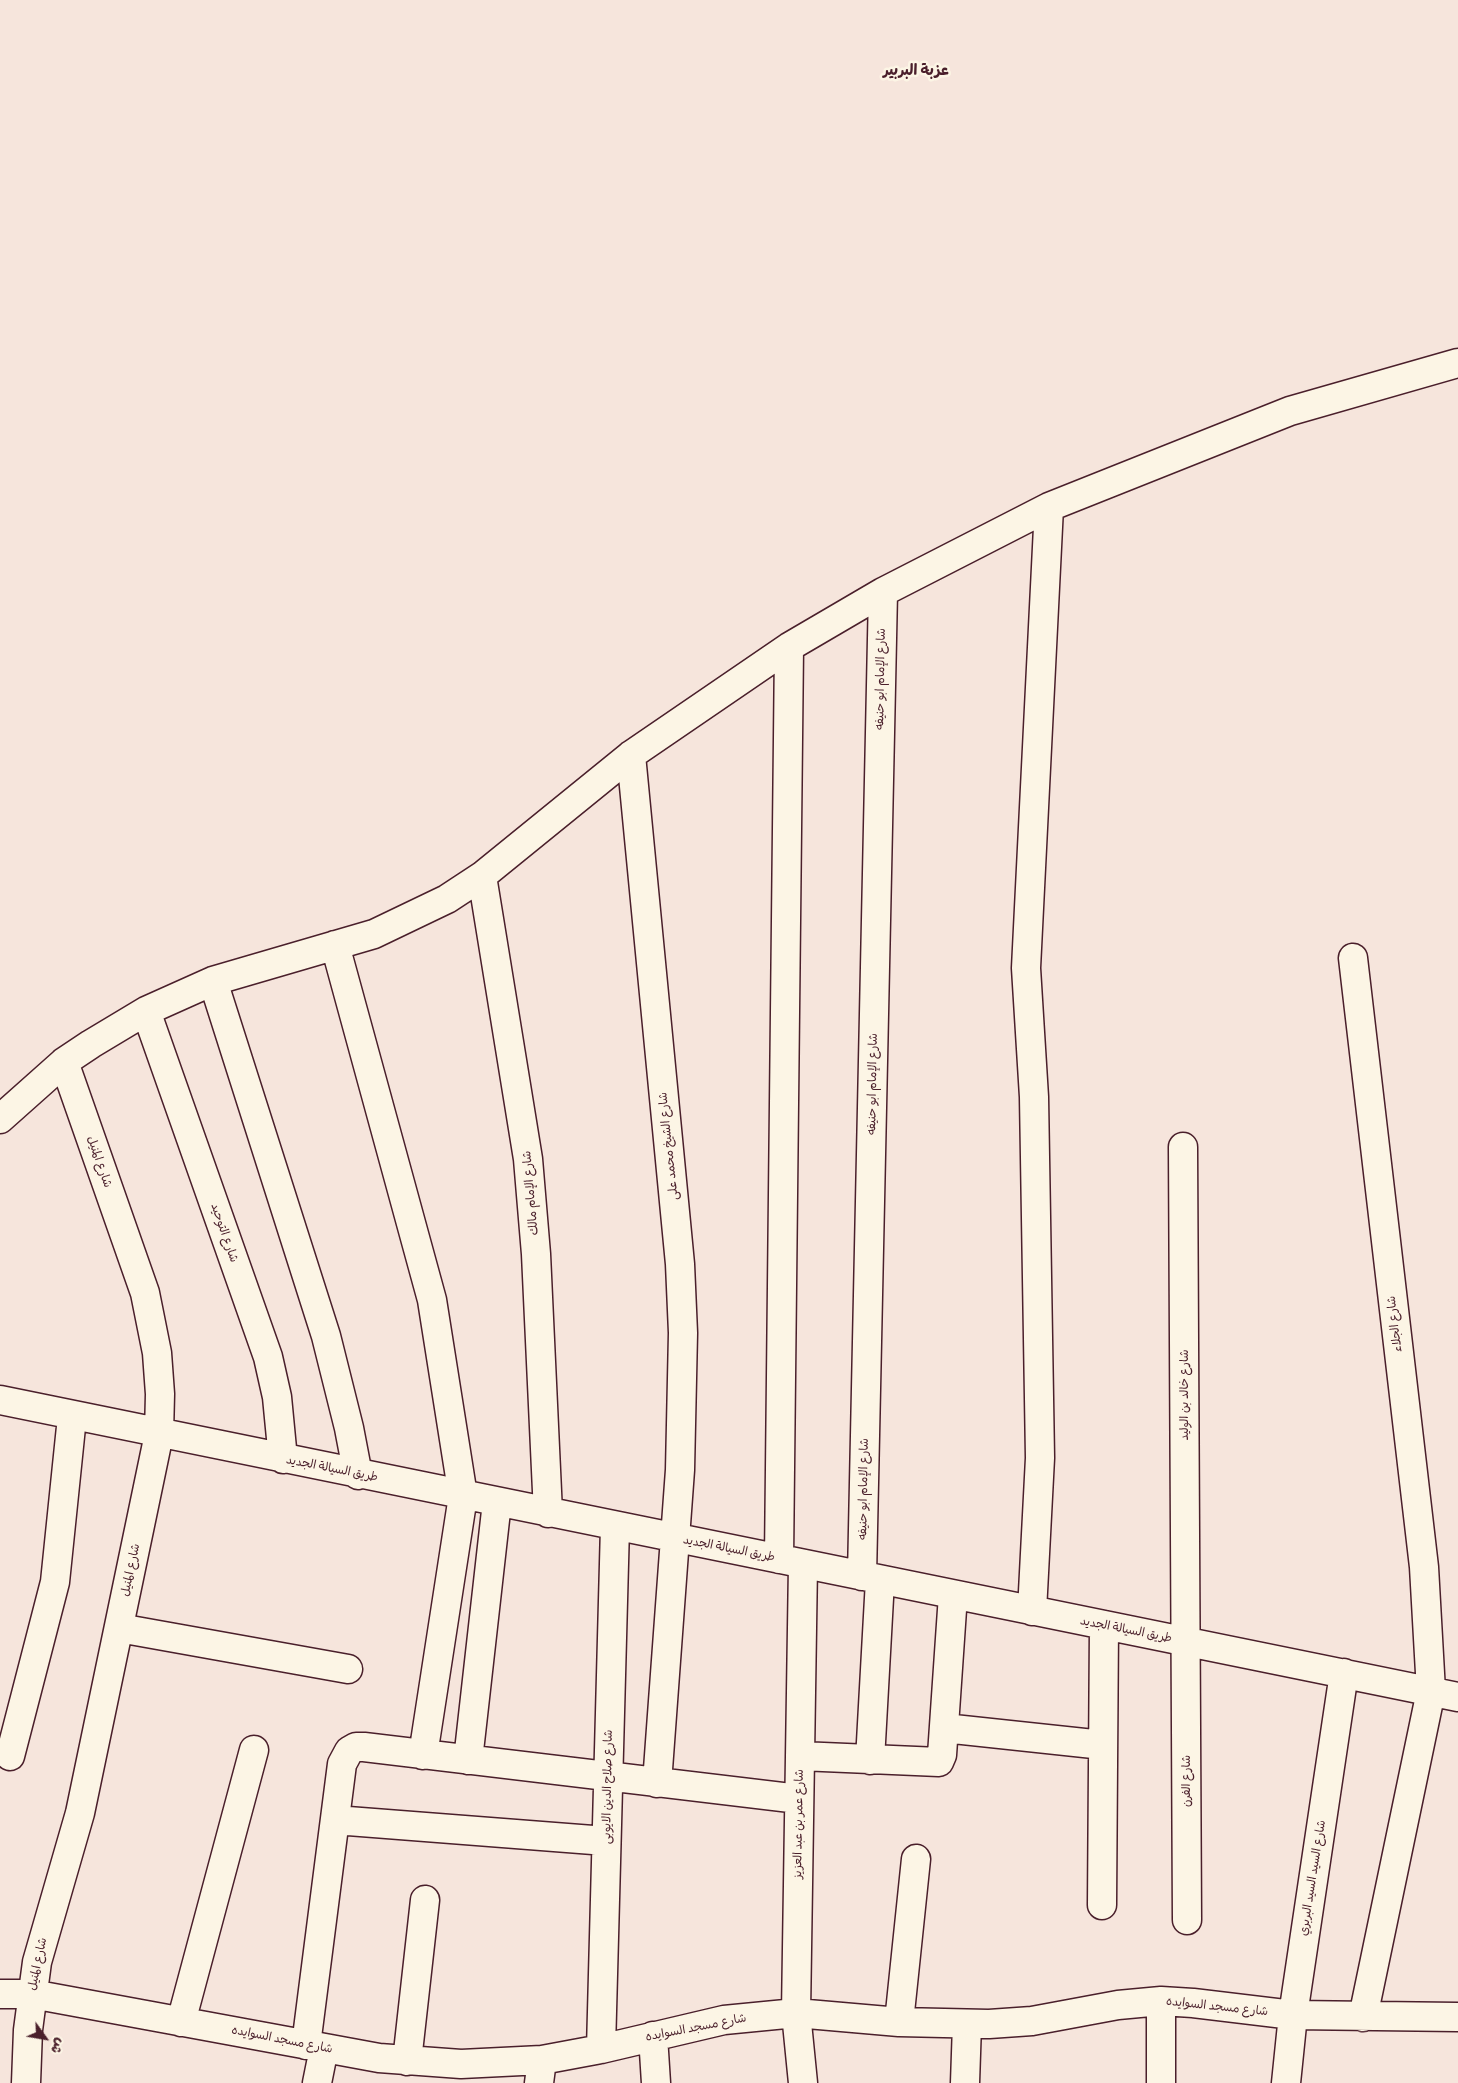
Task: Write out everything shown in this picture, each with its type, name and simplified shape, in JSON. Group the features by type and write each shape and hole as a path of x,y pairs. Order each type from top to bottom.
{"street":[{"path":"0,1119 64,1062 146,1011 213,981 374,934 411,918 447,899 482,876 631,755 789,647 883,592 1049,507 1290,411 1458,363"},
{"path":"1032,1611 1040,1458 1034,1097 1026,968 1049,507"},
{"name":"شارع الإمام ابو حنيفه","path":"870,1760 883,592"},
{"name":"شارع عمر بن عبد العزيز","path":"789,647 791,1562 800,1756 796,2013 802,2083"},
{"name":"شارع الشيخ محمد على","path":"631,755 680,1264 683,1401 657,1782"},
{"name":"شارع الإمام مالك","path":"482,876 522,1112 530,1178 536,1254 548,1513"},
{"path":"335,945 432,1300 463,1496 423,1755"},
{"name":"شارع الجلاء","path":"1353,958 1422,1549 1431,1691 1363,2016"},
{"path":"213,981 320,1318 338,1382 358,1475"},
{"name":"شارع التوحيد","path":"146,1011 268,1356 277,1397 283,1459"},
{"name":"شارع المنيل","path":"26,2083 32,1994 46,1930 70,1856 80,1813 159,1434 160,1394 157,1353 145,1293 64,1062"},
{"name":"شارع خالد بن الوليد","path":"1183,1147 1187,1642"},
{"name":"طريق السيالة الجديد","path":"0,1400 358,1475 1458,1697"},
{"path":"10,1756 55,1582 72,1416"},
{"path":"468,1760 497,1502"},
{"name":"شارع صلاح الدين الايوبى","path":"601,2048 614,1526"},
{"path":"800,1756 937,1763 942,1755 953,1595"},
{"path":"1102,1905 1104,1625"},
{"path":"119,1628 348,1669"},
{"name":"شارع الفرن","path":"1187,1642 1187,1920"},
{"name":"شارع السيد السيد البربري","path":"1286,2083 1293,2015 1344,1674"},
{"path":"944,1728 1103,1745"},
{"path":"317,2083 315,2046 335,1820 342,1764 349,1751 356,1747 364,1747 799,1800"},
{"path":"181,2022 254,1750"},
{"path":"335,1820 606,1841"},
{"path":"899,2022 916,1859"},
{"path":"406,2061 425,1900"},
{"name":"شارع مسجد السوايده","path":"0,1994 32,1994 406,2061 541,2071 601,2048 653,2036 724,2020 796,2013 899,2022 967,2024 1032,2021 1118,2004 1161,2001 1293,2015 1458,2016"},
{"path":"1161,2001 1161,2083"},
{"path":"965,2083 967,2024"},
{"path":"653,2036 656,2083"}],"district":[{"name":"عزبة البربير","path":"916,71"}]}
